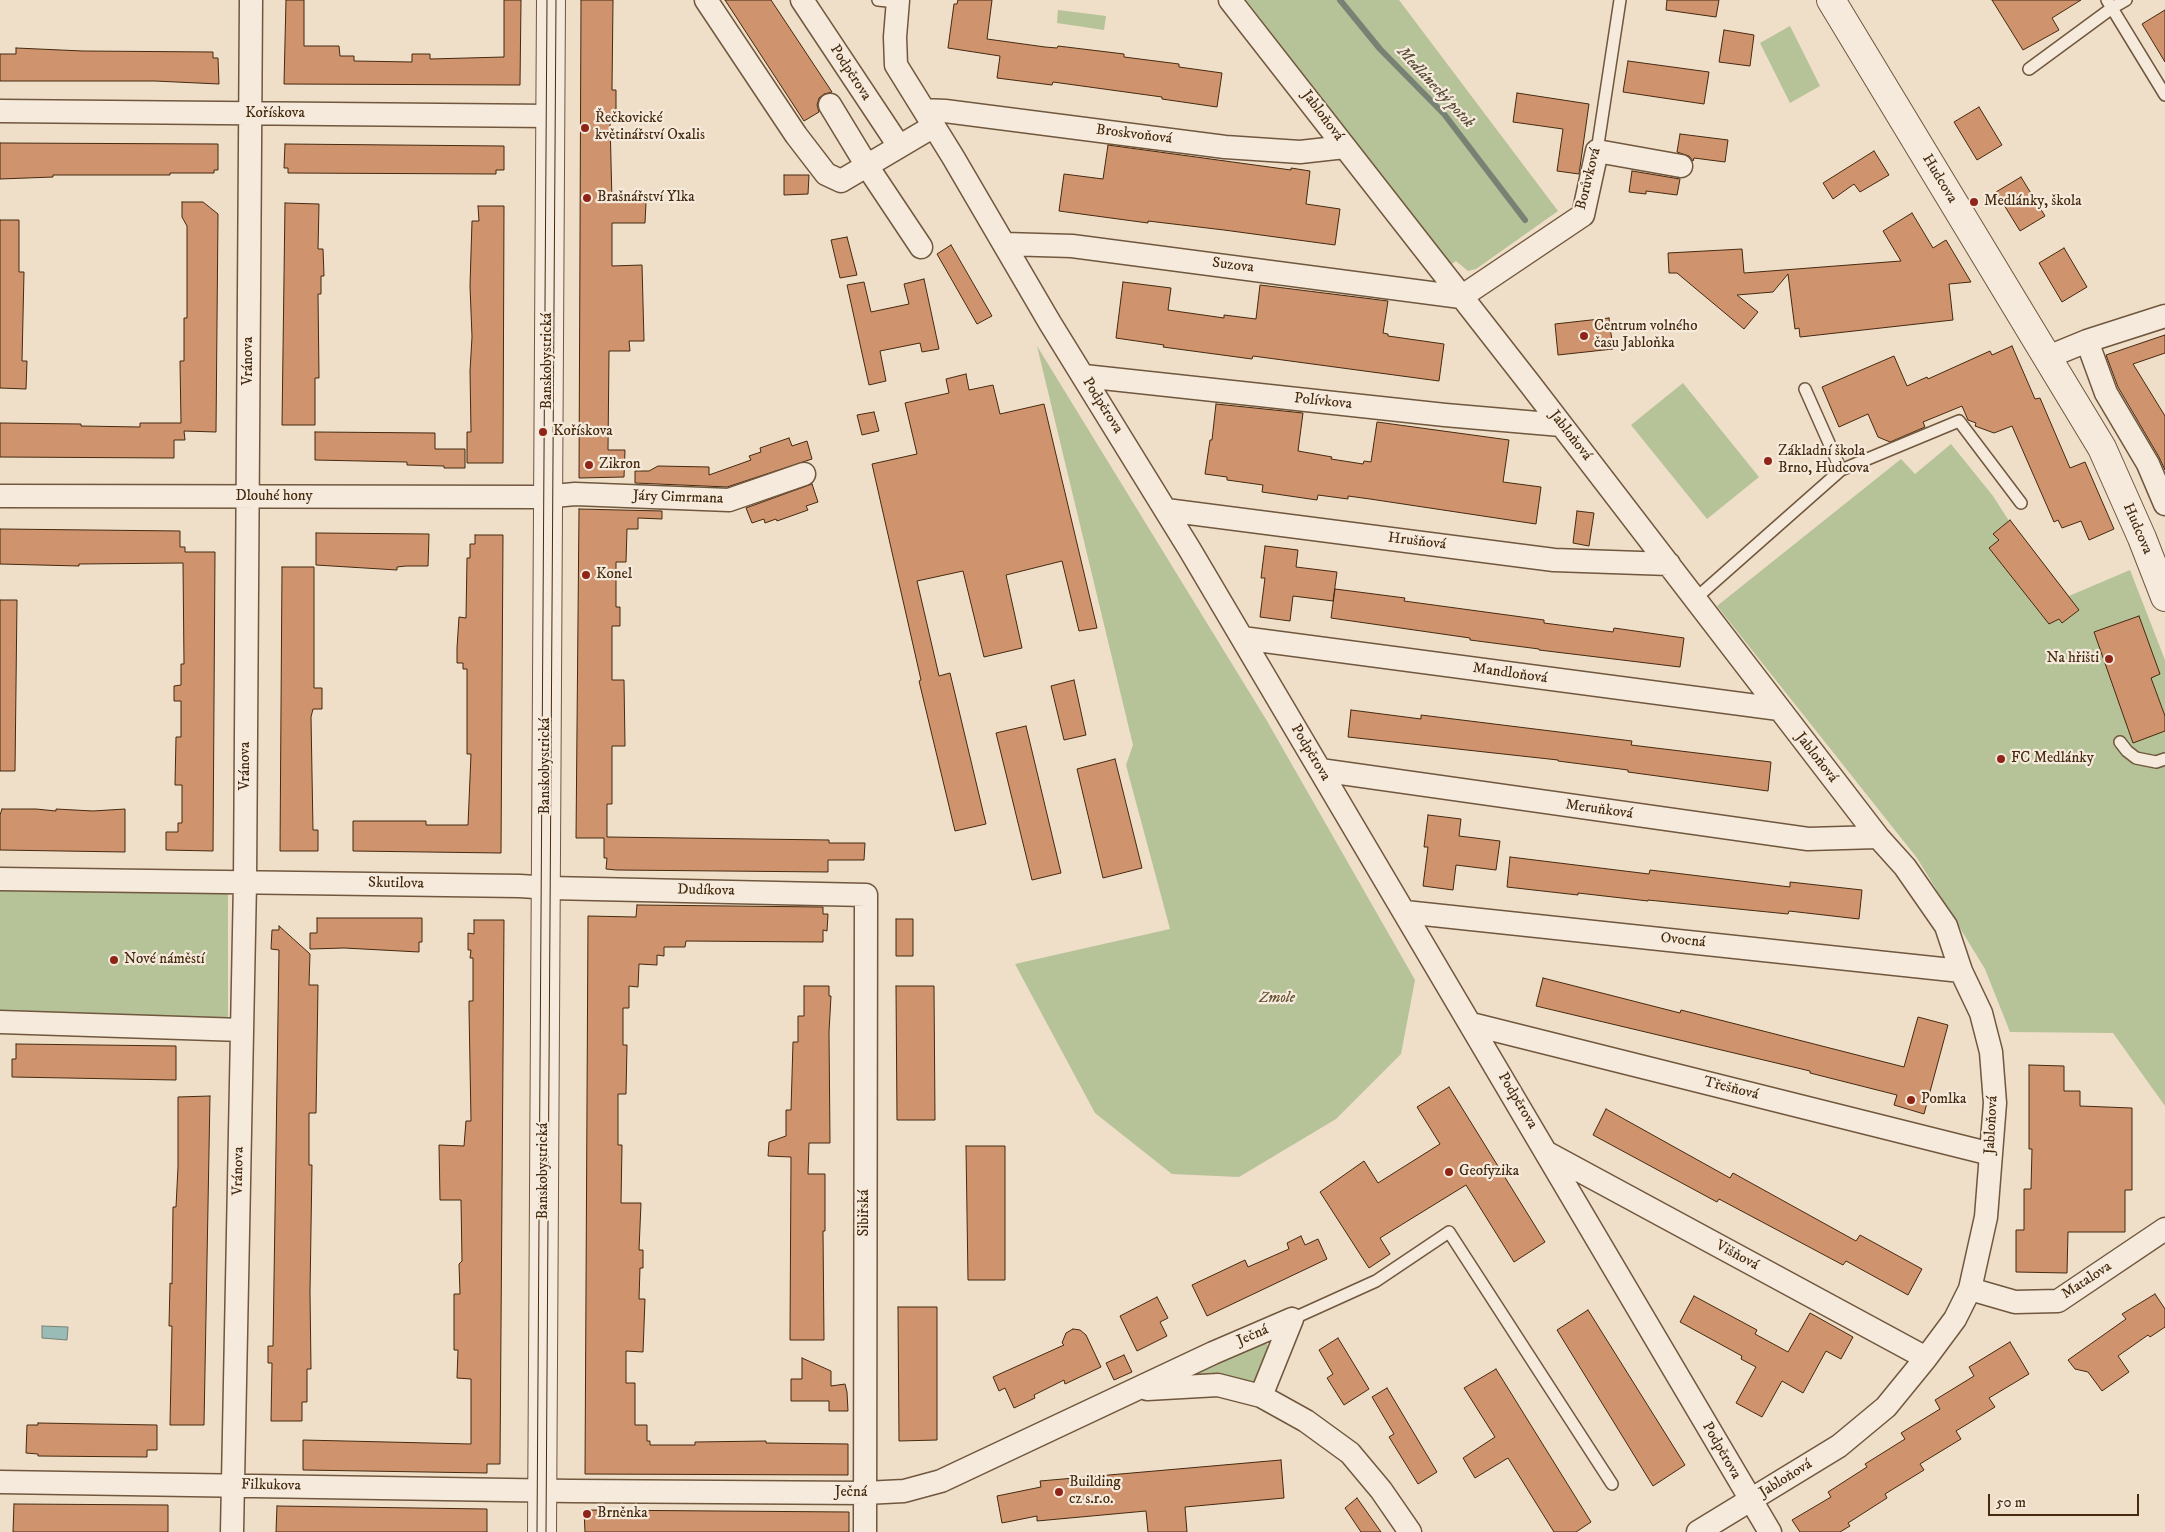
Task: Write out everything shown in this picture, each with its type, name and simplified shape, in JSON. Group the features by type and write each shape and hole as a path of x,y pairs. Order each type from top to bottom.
{"street":[{"name":"Vránova","path":"232,1532 245,882 251,0"},
{"name":"Banskobystrická","path":"542,1532 551,0"},
{"path":"706,0 796,134 826,174 841,181 898,146 929,118"},
{"name":"Podpěrova","path":"802,0 898,146"},
{"name":"Jabloňová","path":"1230,0 1669,564 1878,838 1905,867 1946,926 1961,971 1981,1013 1991,1052 1995,1103 1986,1217 1970,1289 1955,1319 1886,1407 1839,1446 1698,1532"},
{"name":"Hudcova","path":"1831,0 2102,448 2142,538 2165,597"},
{"name":"Podpěrova","path":"891,1 896,65 1005,244 1050,323 1166,510 1770,1532"},
{"path":"830,105 867,166 921,247"},
{"name":"Kořískova","path":"0,111 550,116"},
{"name":"Broskvoňová","path":"929,118 945,111 1225,147 1300,152 1345,147"},
{"path":"1597,151 1682,166"},
{"name":"Borůvková","path":"1461,297 1583,215 1597,151"},
{"name":"Suzova","path":"1005,244 1072,246 1461,297"},
{"path":"2048,357 2087,340 2165,316"},
{"path":"2087,340 2106,393 2148,464 2165,504"},
{"name":"Polívkova","path":"1084,376 1445,415 1561,425"},
{"name":"Járy Cimrmana","path":"548,497 575,494 729,500 804,474"},
{"name":"Dlouhé hony","path":"0,496 548,497"},
{"name":"Hrušňová","path":"1166,510 1554,560 1669,564"},
{"name":"Mandloňová","path":"1242,638 1779,709"},
{"name":"Meruňková","path":"1320,770 1808,840 1878,838"},
{"path":"0,879 245,882"},
{"name":"Skutilova","path":"245,882 546,888"},
{"name":"Dudíkova","path":"546,888 866,895"},
{"name":"Sibiřská","path":"865,1532 866,895"},
{"name":"Ovocná","path":"1405,912 1961,971"},
{"path":"0,1022 242,1030"},
{"name":"Třešňová","path":"1471,1024 1991,1154"},
{"name":"Višňová","path":"1548,1154 1926,1358"},
{"name":"Matalova","path":"1970,1289 2015,1302 2058,1300 2165,1229"},
{"name":"Ječná","path":"542,1491 864,1493 904,1491 941,1481 1212,1353 1292,1319"},
{"name":"Ječná","path":"1261,1396 1292,1319"},
{"name":"Ječná","path":"1139,1389 1218,1385 1261,1396 1306,1421 1350,1453 1381,1490 1410,1532"},
{"name":"Filkukova","path":"0,1482 542,1491"}],"lane":[{"name":"Borůvková","path":"1597,151 1620,0"},
{"path":"1842,0 1849,30"},
{"path":"2029,69 2110,4 2126,0"},
{"path":"2110,4 2165,96"},
{"path":"1805,389 1841,470"},
{"path":"1695,599 1841,470 1958,421 2021,503"},
{"path":"2120,742 2136,758 2156,762 2165,759"},
{"path":"1292,1319 1376,1281 1449,1232 1612,1484"}],"green space":[{"path":"1246,0 1399,0 1558,211 1476,269 1468,271 1456,261 1450,265"},
{"path":"1058,10 1106,16 1104,30 1057,23"},
{"path":"1790,26 1820,86 1790,103 1760,43"},
{"name":"Zmole","path":"1037,346 1267,721 1415,980 1401,1054 1336,1119 1239,1177 1172,1174 1095,1113 1015,964 1170,929 1126,765 1133,745"},
{"path":"1683,383 1759,477 1707,519 1631,425"},
{"name":"FC Medlánky","path":"1951,444 2069,596 2130,570 2165,660 2165,1106 2113,1033 2010,1032 1985,969 1917,858 1717,606 1901,459 1915,474"},
{"name":"Nové náměstí","path":"0,885 228,886 228,1023 0,1014"},
{"path":"1260,1340 1267,1344 1270,1352 1261,1378 1251,1386 1196,1376 1196,1372"}],"water":[{"path":"42,1326 68,1327 67,1340 42,1338"}],"building":[{"path":"286,0 304,0 304,46 339,46 340,56 354,56 354,61 412,62 412,54 430,54 430,59 504,57 504,0 521,0 520,85 284,84"},
{"path":"581,0 613,0 612,90 616,90 616,121 610,121 612,202 646,202 645,223 612,223 612,266 642,265 644,341 629,341 630,351 609,351 608,450 625,450 624,477 579,478"},
{"path":"725,0 771,0 832,92 824,94 819,98 817,105 819,112 804,121"},
{"path":"958,0 992,0 987,39 1045,47 1057,48 1058,46 1124,54 1124,57 1179,64 1179,67 1222,73 1217,107 1162,99 1162,97 1053,82 1052,85 997,78 1000,56 948,48 954,4 957,4"},
{"path":"1667,0 1719,0 1716,17 1666,10"},
{"path":"1992,0 2081,0 2052,18 2059,30 2023,50"},
{"path":"2165,10 2165,62 2142,24"},
{"path":"1724,30 1754,35 1750,66 1719,62"},
{"path":"16,48 83,51 213,52 213,58 218,58 219,84 155,81 0,81 0,54 16,54"},
{"path":"1628,61 1709,72 1704,104 1623,92"},
{"path":"1517,93 1589,104 1579,174 1557,171 1563,129 1513,122"},
{"path":"1979,107 2002,145 1977,160 1954,122"},
{"path":"1680,134 1728,140 1725,162 1694,158 1693,161 1689,156 1677,152"},
{"path":"0,143 218,144 218,170 214,170 214,173 170,173 170,175 53,175 53,177 0,179"},
{"path":"285,144 504,146 504,170 496,170 496,174 288,173 288,168 284,168"},
{"path":"1108,145 1310,171 1306,204 1340,209 1335,245 1059,211 1064,174 1103,179"},
{"path":"1874,151 1889,175 1860,192 1854,184 1833,199 1823,183"},
{"path":"1632,171 1680,179 1677,195 1646,191 1646,194 1629,192"},
{"path":"784,175 809,175 808,194 784,195"},
{"path":"2021,177 2045,216 2020,231 1996,192"},
{"path":"182,202 203,202 218,214 216,432 184,431 185,440 174,440 174,458 0,457 0,423 140,427 140,423 181,423 180,361 184,361 184,318 187,318 187,226 182,217"},
{"path":"285,203 319,204 318,249 323,249 324,276 321,276 321,294 318,294 319,378 315,378 315,425 282,425"},
{"path":"478,206 504,206 503,463 467,463 467,432 471,432 470,371 472,337 470,286 472,221 479,221"},
{"path":"1912,213 1933,248 1946,240 1971,282 1949,284 1953,320 1800,337 1799,328 1795,329 1788,274 1773,292 1737,295 1758,312 1744,329 1677,273 1669,273 1668,253 1742,249 1744,273 1901,261 1883,231"},
{"path":"0,220 19,220 19,272 24,272 22,361 27,361 26,389 0,388"},
{"path":"847,237 857,275 840,278 831,240"},
{"path":"951,245 992,316 977,324 937,254"},
{"path":"2064,248 2087,287 2062,302 2039,263"},
{"path":"924,279 939,349 922,352 920,343 880,351 886,381 869,385 847,285 864,282 871,312 909,304 904,284"},
{"path":"1123,282 1171,288 1168,310 1224,318 1224,315 1256,319 1260,285 1388,301 1383,333 1388,334 1388,336 1444,344 1439,381 1253,356 1252,359 1163,347 1164,345 1116,338"},
{"name":"Centrum volného času Jabloňka","path":"1609,318 1613,349 1558,355 1555,324"},
{"path":"2165,335 2165,353 2133,364 2165,416 2165,470 2118,387 2106,355"},
{"path":"2012,346 2035,399 2040,398 2070,468 2085,462 2114,529 2089,540 2081,521 2062,528 2058,520 2054,522 2012,426 1994,433 1975,426 1976,423 1968,420 1962,406 1923,422 1925,427 1890,442 1878,437 1868,414 1839,427 1822,387 1894,356 1907,386 1927,377 1928,379 1990,351 1992,355"},
{"path":"966,374 969,390 993,385 1000,414 1044,404 1097,628 1079,631 1062,561 1006,575 1022,648 984,657 963,571 917,581 939,676 950,673 986,824 955,831 919,681 921,680 872,464 917,454 905,403 949,393 946,379"},
{"path":"1216,404 1303,413 1298,451 1363,464 1364,461 1371,462 1377,422 1509,440 1503,482 1541,487 1536,524 1348,496 1348,499 1318,495 1317,500 1262,492 1263,485 1227,480 1227,477 1205,474 1210,440 1212,440"},
{"path":"874,412 879,431 862,435 857,415"},
{"path":"315,432 435,433 435,449 465,449 465,468 407,465 407,462 315,460"},
{"path":"789,438 792,446 807,441 812,459 727,487 635,483 635,471 649,471 658,466 709,467 709,475 751,460 749,456 761,452 760,448"},
{"path":"812,484 818,502 806,506 808,510 777,521 776,519 765,523 764,519 752,523 746,508"},
{"path":"579,509 662,511 662,519 638,518 638,529 627,529 626,562 616,562 616,607 620,607 620,626 612,626 612,680 624,680 625,746 612,746 612,804 607,804 607,837 829,840 829,843 865,843 864,860 828,860 828,872 616,870 606,869 607,858 604,858 604,838 576,838"},
{"path":"1577,511 1594,513 1589,546 1573,543"},
{"path":"2010,520 2079,610 2062,623 2059,619 2049,624 1989,548 1999,540 1993,534"},
{"path":"0,529 180,531 180,547 185,547 185,552 215,552 213,851 166,850 166,832 178,832 178,823 182,823 182,785 175,785 176,737 181,737 181,701 174,701 174,686 181,685 181,664 184,664 183,563 79,564 79,566 0,564"},
{"path":"316,533 429,534 428,566 397,567 397,570 316,565"},
{"path":"475,535 503,535 501,853 353,851 353,821 426,821 426,825 468,825 471,754 467,754 467,669 463,669 463,663 457,663 457,648 459,617 466,618 467,558 470,558 470,544 475,544"},
{"path":"1265,546 1298,550 1296,567 1337,572 1333,601 1293,596 1290,621 1260,617 1265,578 1261,578"},
{"path":"282,567 314,567 314,688 322,688 322,709 313,709 311,717 313,830 318,830 318,851 280,851"},
{"path":"1335,589 1405,598 1404,601 1544,620 1544,623 1613,632 1614,628 1684,638 1680,667 1539,650 1331,618"},
{"path":"0,600 17,600 15,771 0,771"},
{"path":"2139,616 2160,674 2151,678 2165,716 2165,731 2133,743 2094,632"},
{"path":"1074,680 1086,735 1064,740 1051,686"},
{"path":"1351,710 1421,719 1421,715 1632,741 1631,745 1771,762 1768,791 1628,772 1628,770 1558,760 1348,737"},
{"path":"1026,726 1061,873 1032,880 996,733"},
{"path":"1115,759 1142,868 1103,878 1077,769"},
{"path":"2,809 93,811 125,809 125,852 0,850 0,815"},
{"path":"1428,815 1461,819 1459,836 1500,841 1496,870 1456,865 1453,890 1423,886 1428,847 1424,847"},
{"path":"1510,857 1649,874 1650,870 1790,887 1790,882 1862,890 1859,919 1789,911 1788,914 1507,887"},
{"path":"637,905 823,907 823,914 828,914 827,931 823,930 823,942 686,941 685,947 664,947 664,956 657,955 657,965 639,964 638,987 629,986 629,1008 623,1008 623,1045 627,1045 626,1094 618,1094 618,1145 622,1145 621,1203 641,1203 639,1250 643,1250 643,1268 640,1268 639,1299 645,1299 643,1352 626,1351 626,1383 635,1383 635,1425 647,1425 647,1441 650,1441 650,1445 695,1445 695,1442 766,1441 766,1443 848,1444 848,1475 585,1474 588,916 636,917"},
{"path":"317,918 422,918 422,942 419,942 419,952 344,948 310,949 310,933 317,933"},
{"path":"896,919 913,919 913,956 896,956"},
{"path":"474,920 504,920 500,1464 487,1464 487,1473 303,1470 303,1440 471,1444 471,1379 457,1378 458,1350 454,1350 454,1294 460,1294 459,1264 462,1261 461,1200 440,1200 439,1145 464,1146 466,1121 471,1121 469,1001 473,1001 473,958 470,958 471,950 468,950 468,933 474,934"},
{"path":"279,926 310,954 309,985 318,985 316,1113 309,1113 309,1165 312,1165 311,1369 307,1369 307,1402 302,1402 302,1421 271,1421 272,1363 268,1363 268,1346 273,1346 279,950 271,949 272,930 279,930"},
{"path":"1543,978 1680,1013 1681,1010 1904,1067 1918,1017 1948,1025 1924,1114 1894,1105 1897,1095 1810,1073 1810,1071 1536,1006"},
{"path":"804,986 829,986 829,996 831,996 829,1032 830,1143 809,1143 808,1174 825,1174 825,1231 823,1231 824,1340 790,1340 791,1157 768,1156 769,1142 786,1136 786,1110 791,1110 793,1042 798,1042 798,1016 804,1016"},
{"path":"896,986 934,986 935,1120 897,1120"},
{"path":"16,1044 176,1046 176,1080 12,1077 12,1059 16,1059"},
{"path":"2029,1065 2064,1066 2064,1091 2080,1091 2080,1106 2132,1108 2132,1190 2125,1190 2125,1232 2068,1232 2067,1273 2016,1272 2016,1230 2024,1230 2024,1189 2031,1189 2032,1149 2029,1149"},
{"name":"Geofyzika","path":"1449,1087 1545,1242 1514,1262 1466,1185 1380,1238 1390,1254 1369,1268 1320,1192 1364,1161 1378,1183 1440,1144 1417,1107"},
{"path":"210,1096 204,1425 170,1425 172,1326 169,1326 170,1283 172,1284 173,1207 176,1207 178,1167 178,1097"},
{"path":"1606,1109 1730,1178 1733,1173 1856,1241 1860,1235 1922,1269 1908,1295 1846,1261 1843,1265 1719,1199 1717,1202 1593,1135"},
{"path":"966,1146 1005,1146 1005,1280 968,1280"},
{"path":"1301,1236 1305,1245 1318,1239 1327,1259 1207,1316 1192,1285 1245,1260 1248,1267 1289,1249 1287,1243"},
{"path":"2155,1294 2165,1309 2165,1327 2150,1337 2148,1335 2118,1356 2129,1372 2102,1391 2088,1372 2075,1369 2068,1360 2126,1319 2122,1314"},
{"path":"1694,1296 1757,1330 1755,1334 1788,1352 1810,1313 1853,1337 1841,1359 1826,1351 1803,1393 1782,1381 1762,1417 1736,1403 1756,1367 1741,1359 1742,1356 1680,1322"},
{"path":"1157,1297 1168,1318 1160,1322 1167,1336 1137,1351 1120,1316"},
{"path":"898,1307 937,1307 937,1440 899,1441"},
{"path":"1588,1310 1685,1465 1653,1486 1557,1330"},
{"path":"1073,1329 1080,1330 1086,1335 1101,1367 1065,1384 1064,1380 1034,1395 1035,1398 1014,1408 1005,1388 999,1391 993,1377 1064,1345 1062,1343 1066,1333"},
{"path":"1338,1338 1369,1389 1344,1405 1327,1378 1333,1374 1319,1350"},
{"path":"2010,1342 2029,1374 1989,1398 1995,1407 1956,1431 1961,1439 1920,1464 1924,1470 1885,1494 1887,1498 1848,1523 1850,1526 1840,1532 1800,1532 1792,1520 1831,1497 1828,1492 1867,1467 1865,1464 1905,1439 1901,1433 1940,1409 1935,1400 1974,1376 1969,1367"},
{"path":"1124,1355 1132,1372 1114,1380 1106,1363"},
{"path":"802,1358 831,1371 831,1386 845,1384 848,1411 829,1411 829,1401 791,1401 791,1379 802,1379"},
{"path":"1496,1369 1591,1522 1576,1532 1554,1532 1508,1458 1475,1478 1463,1458 1495,1437 1464,1388"},
{"path":"1387,1388 1437,1472 1418,1484 1389,1437 1394,1434 1372,1397"},
{"path":"38,1423 157,1425 157,1450 147,1450 147,1457 38,1456 38,1454 26,1453 27,1425 38,1425"},
{"path":"1281,1460 1284,1498 1185,1507 1187,1532 1148,1532 1146,1511 1037,1521 1037,1516 1002,1523 997,1496 1041,1487 1040,1481"},
{"path":"1357,1498 1381,1532 1361,1532 1345,1508"},
{"path":"14,1504 168,1505 168,1532 13,1532"},
{"path":"277,1506 487,1509 487,1532 276,1532"},
{"path":"584,1510 849,1512 849,1532 585,1532"}],"waterway":[{"name":"Medlánecký potok","path":"1340,0 1380,49 1444,114 1525,220"}],"tram line":[{"path":"537,1532 547,0"},
{"path":"546,1532 556,0"}],"place":[{"name":"Řečkovické květinářství Oxalis","path":"585,128"},
{"name":"Brašnářství Ylka","path":"587,198"},
{"name":"Medlánky, škola","path":"1974,202"},
{"name":"Centrum volného času Jabloňka","path":"1584,336"},
{"name":"Kořískova","path":"543,432"},
{"name":"Základní škola Brno, Hudcova","path":"1768,461"},
{"name":"Zikron","path":"589,465"},
{"name":"Konel","path":"586,575"},
{"name":"Na hřišti","path":"2109,659"},
{"name":"FC Medlánky","path":"2001,759"},
{"name":"Nové náměstí","path":"114,960"},
{"name":"Pomlka","path":"1911,1100"},
{"name":"Geofyzika","path":"1449,1172"},
{"name":"Building cz s.r.o.","path":"1059,1492"},
{"name":"Brněnka","path":"587,1514"}]}
